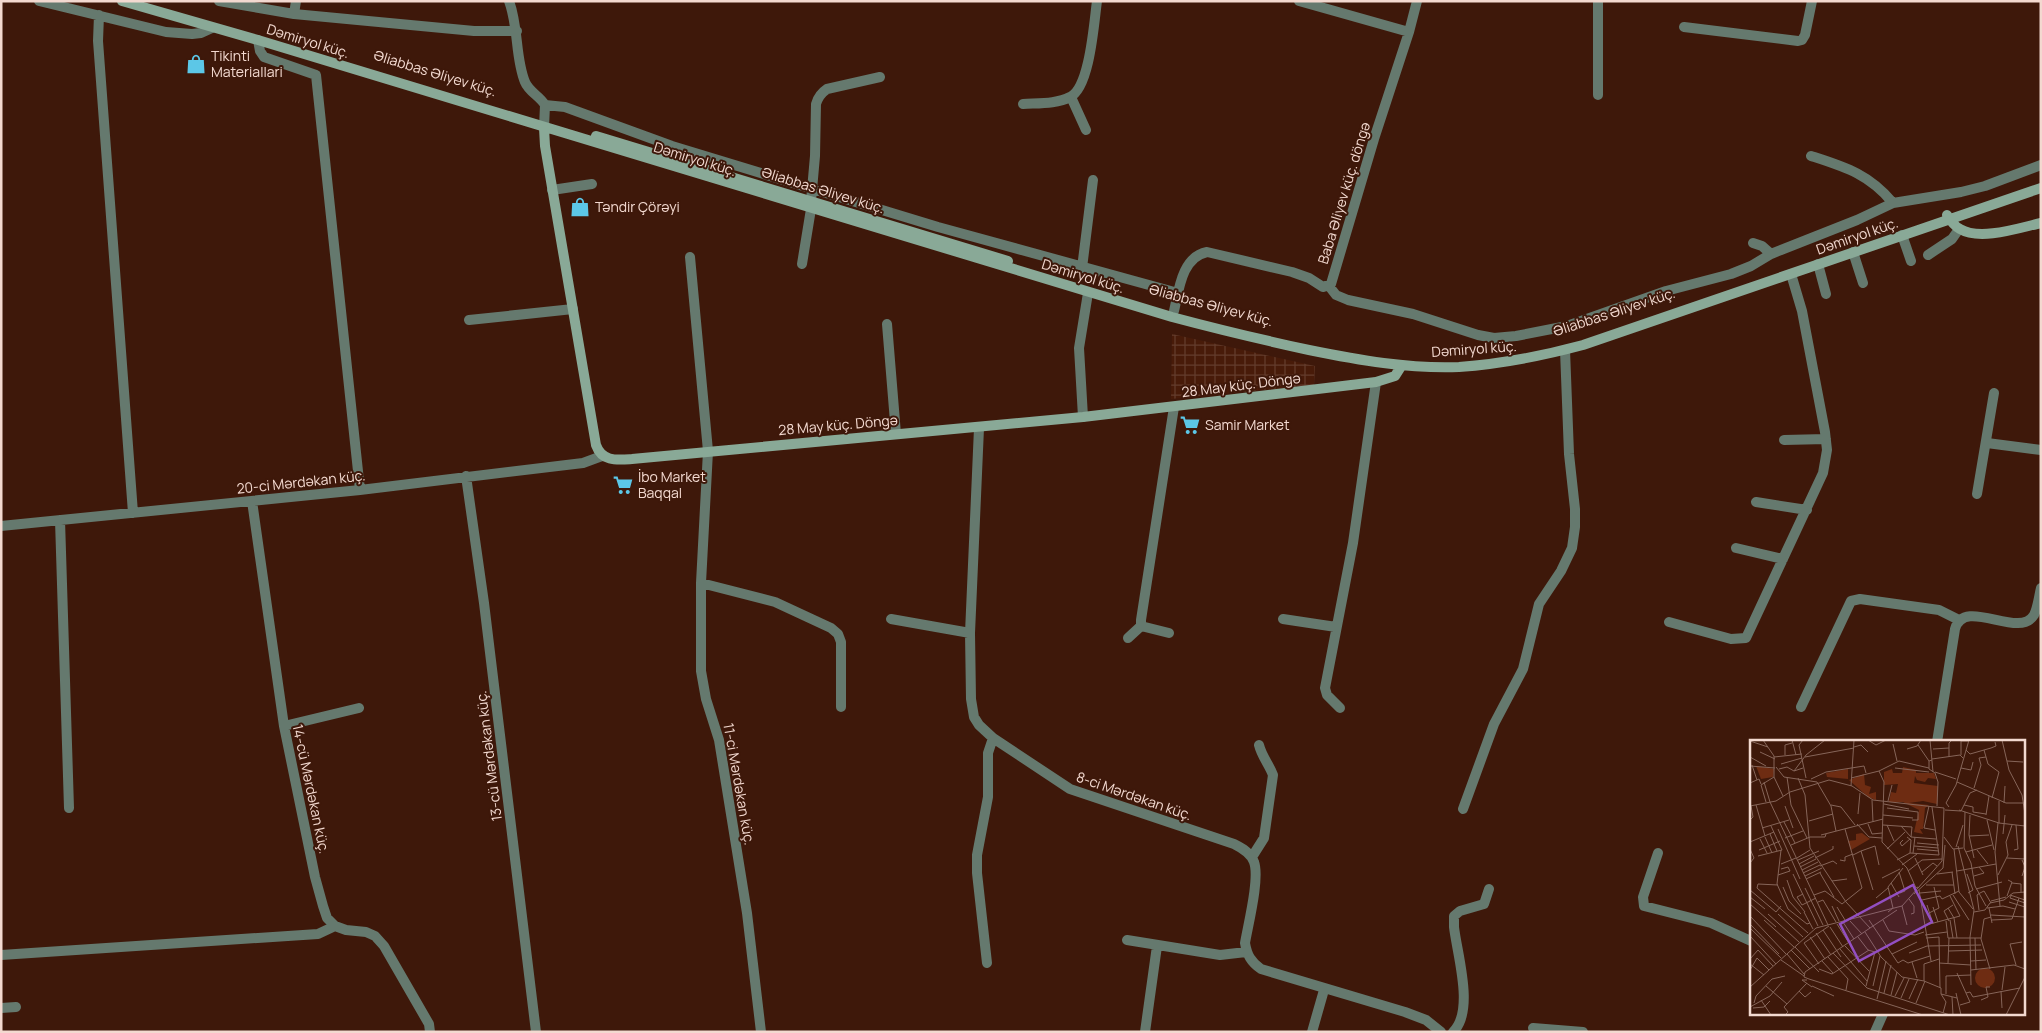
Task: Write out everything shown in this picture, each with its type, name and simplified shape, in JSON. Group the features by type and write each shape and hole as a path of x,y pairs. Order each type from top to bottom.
{"main road":[{"name":"Dəmiryol küç.","path":"122,1 545,124 1088,292 1248,337 1360,360 1402,365 1458,367 1524,359 1565,350 1791,274 1902,235 1948,216 2041,188"},
{"name":"Əliabbas Əliyev küç.","path":"147,1 545,124"},
{"path":"545,124 544,140 552,190 596,445 602,456"},
{"name":"Əliabbas Əliyev küç.","path":"811,205 1174,310 1307,343 1360,353 1434,360 1487,358 1580,340 1948,216 2041,181"},
{"path":"1948,216 1959,229 1972,233 1990,233 2041,223"},
{"name":"28 May küç. Döngə","path":"602,456 614,460 978,428 1174,407 1376,382 1395,376 1402,365"}],"street":[{"path":"39,1 166,32 181,34 201,33 212,28"},
{"path":"219,1 294,14 474,31 516,31"},
{"path":"294,14 296,1"},
{"path":"509,1 525,83 530,91 545,105 565,107 672,146 938,228 1178,293"},
{"path":"1023,104 1060,100 1071,97 1078,90 1084,75 1098,1"},
{"path":"1299,1 1409,32"},
{"name":"Baba Əliyev küç. döngə","path":"1174,310 1190,260 1207,252 1292,272 1309,278 1320,286 1328,286 1333,280 1417,1"},
{"path":"1598,1 1598,95"},
{"path":"1684,28 1798,41 1802,40 1805,36 1812,1"},
{"path":"99,15 98,41 133,513"},
{"path":"258,40 260,51 264,57 316,74 360,490"},
{"path":"802,264 811,205 816,104 820,94 828,89 880,77"},
{"path":"1071,97 1086,130"},
{"path":"545,105 545,124"},
{"path":"1811,156 1850,169 1866,178 1892,203"},
{"name":"Dəmiryol küç.","path":"1328,286 1336,295 1348,300 1418,315 1485,337 1503,338 1567,326 1666,291 1731,274 1751,266 1771,254 1857,220 1892,203 1977,188 2041,165"},
{"path":"1082,268 1092,180"},
{"path":"552,190 592,184"},
{"path":"1928,255 1952,239 1959,229"},
{"path":"1902,235 1911,261"},
{"path":"1753,243 1762,246 1771,254"},
{"path":"1853,252 1862,283"},
{"name":"11-ci Mərdəkan küç.","path":"690,257 708,451 701,583 701,671 706,699 719,740 747,913 761,1032"},
{"path":"1818,264 1826,294"},
{"path":"1669,622 1731,639 1746,638 1823,473 1827,450 1826,439 1802,312 1791,274"},
{"path":"1083,417 1079,348 1088,292"},
{"path":"469,320 573,309"},
{"path":"887,324 896,434"},
{"path":"1463,809 1494,724 1523,669 1539,604 1561,571 1572,548 1575,509 1569,454 1565,350"},
{"path":"1340,708 1327,696 1325,688 1353,543 1376,382"},
{"path":"1977,494 1994,393"},
{"path":"1128,638 1141,626 1141,613 1174,407"},
{"name":"8-ci Mərdəkan küç.","path":"978,428 970,633 972,710 979,725 993,738 1070,789 1234,844 1252,857"},
{"path":"1784,440 1826,439"},
{"path":"1987,443 2041,450"},
{"name":"20-ci Mərdəkan küç.","path":"1,526 360,490 583,463 602,456"},
{"name":"13-cü Mərdəkan küç.","path":"466,476 485,613 536,1032"},
{"name":"14-cü Mərdəkan küç.","path":"252,501 284,726 315,877 325,912 335,926"},
{"path":"1756,502 1807,510"},
{"path":"60,520 70,808"},
{"path":"1736,548 1783,559"},
{"path":"701,583 775,602 831,628 838,634 841,642 841,706"},
{"path":"1937,740 1954,629 1959,620 1963,617 1972,616 2015,623 2025,622 2034,614 2041,588"},
{"path":"1801,707 1851,601 1860,599 1939,610 1959,620"},
{"path":"891,619 970,633"},
{"path":"1283,619 1336,628"},
{"path":"1141,626 1169,633"},
{"path":"284,726 359,708"},
{"path":"987,963 977,873 977,855 988,797 988,753 993,738"},
{"path":"1259,745 1261,755 1271,768 1273,775 1264,838 1252,857 1256,870 1256,879 1245,943 1249,959 1261,969 1324,990 1416,1016 1426,1020 1441,1032"},
{"path":"1658,853 1643,897 1644,906 1711,923 1750,940"},
{"path":"1453,1032 1460,1025 1464,997 1454,916 1484,904 1489,889"},
{"path":"1,955 318,934 335,926 346,930 366,932 375,936 384,946 429,1024 430,1032"},
{"path":"1127,940 1220,955 1246,952"},
{"path":"1146,1032 1157,946"},
{"path":"1312,1032 1324,990"},
{"path":"1,1008 16,1007"},
{"path":"1875,1032 1883,1016"},
{"path":"1533,1028 1583,1032"}],"shaded area":[{"path":"1172,334 1315,366 1314,385 1171,399"}],"place":[{"name":"Tikinti Materiallari","path":"196,64"},
{"name":"Təndir Çörəyi","path":"580,207"},
{"name":"Samir Market","path":"1190,425"},
{"name":"İbo Market Baqqal","path":"623,485"}]}
